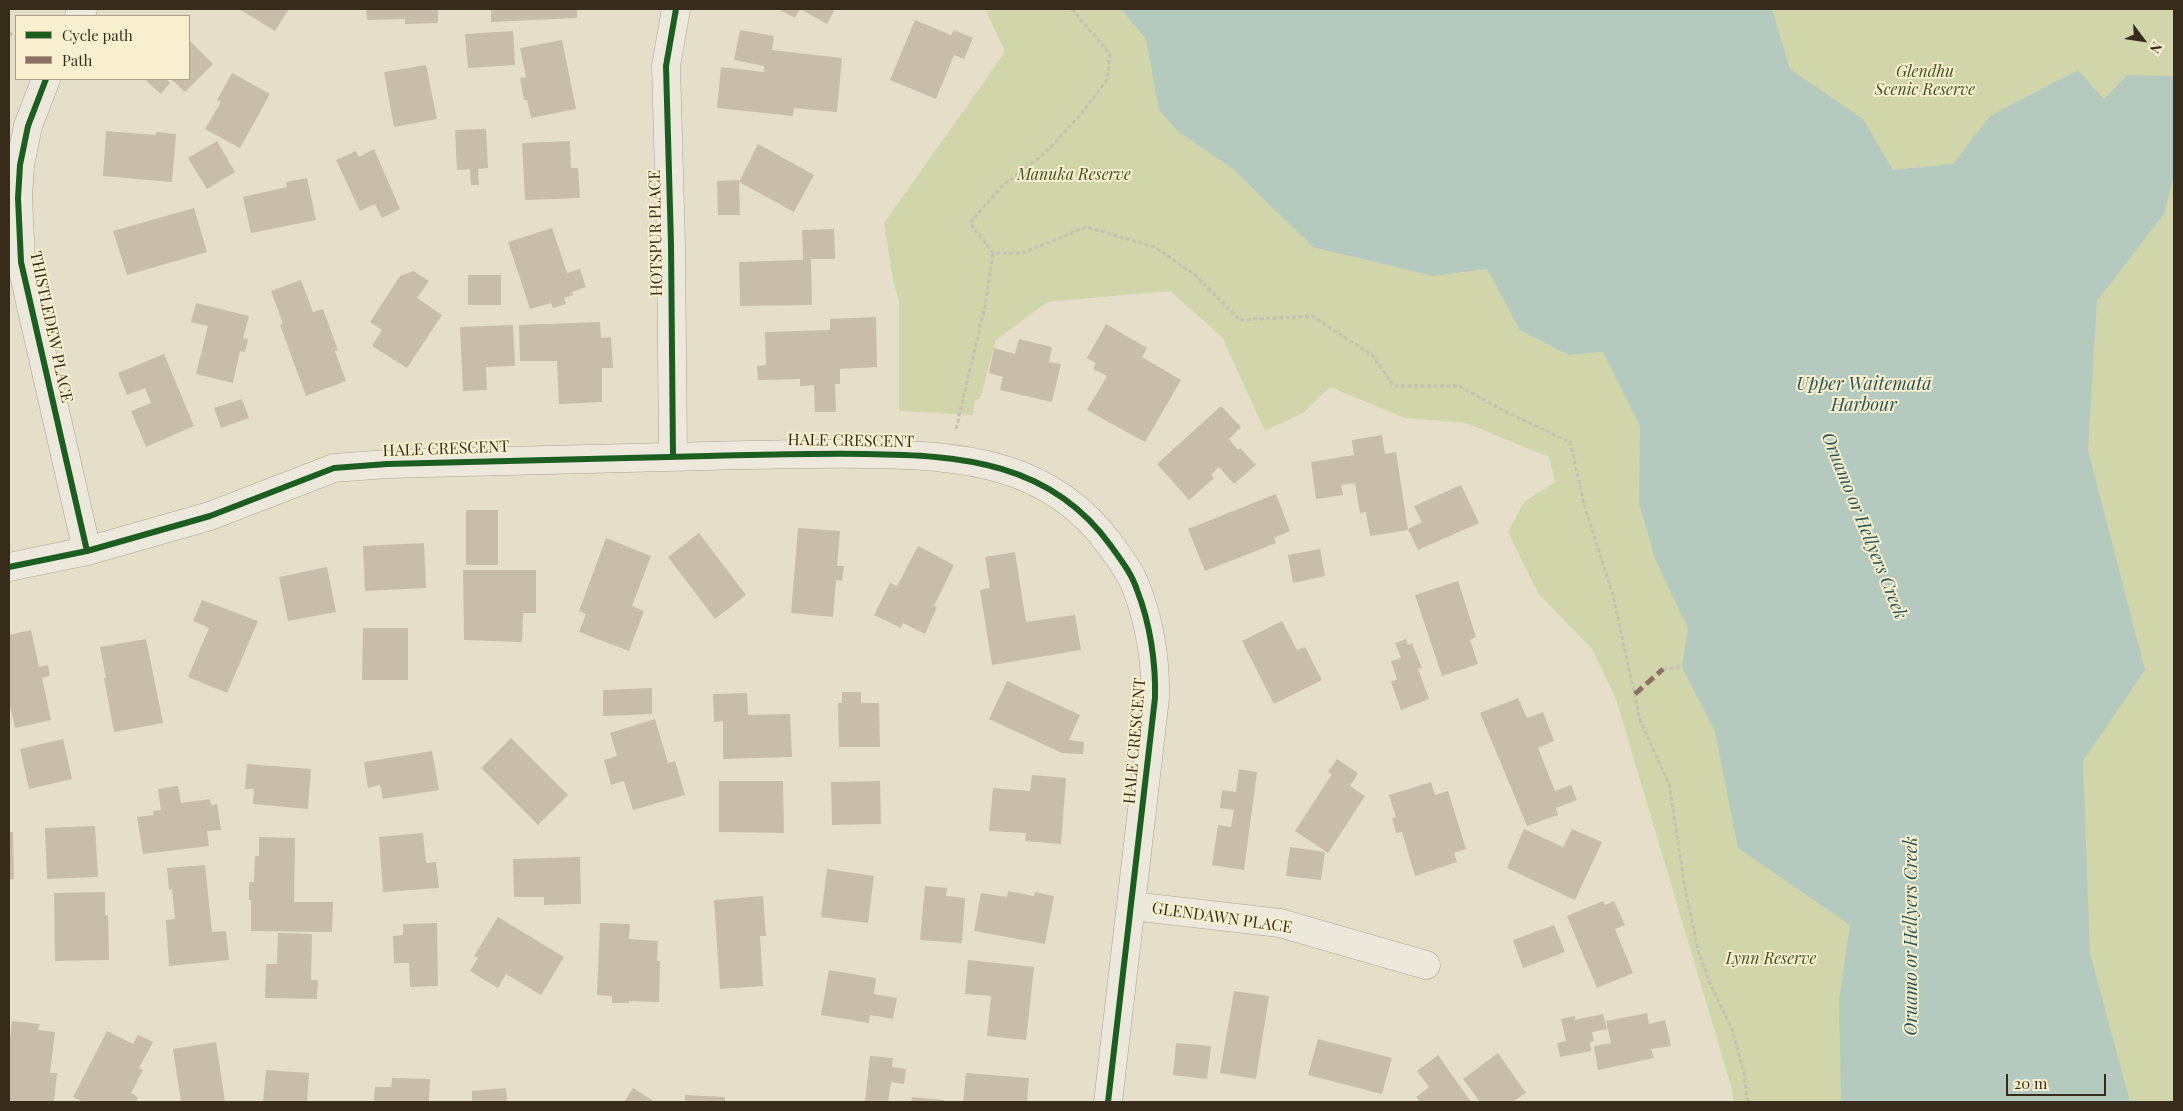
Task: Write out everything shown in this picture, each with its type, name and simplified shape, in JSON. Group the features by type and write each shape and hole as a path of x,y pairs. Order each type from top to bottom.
{"street":[{"name":"HOTSPUR PLACE","path":"673,457 671,244 666,66 676,9"},
{"name":"THISTLEDEW PLACE","path":"46,80 28,126 20,165 18,198 21,262 87,551"},
{"name":"HALE CRESCENT","path":"9,567 87,551 210,516 334,468 387,464 820,453 949,457 990,464 1021,474 1074,504 1109,542 1124,564 1137,589 1146,619 1155,678 1155,698 1132,906 1108,1102"},
{"name":"GLENDAWN PLACE","path":"1132,906 1280,923 1426,965"}],"path":[{"path":"955,432 985,306 993,253 970,223 1001,187 1046,152 1081,114 1106,80 1110,54 1072,9"},
{"path":"993,253 1023,253 1086,227 1156,247 1194,275 1240,320 1312,316 1372,355 1394,386 1459,386 1504,412 1570,442 1585,508 1613,595 1640,720 1669,784 1685,888 1699,954 1713,990 1732,1029 1744,1073 1748,1102"},
{"path":"1663,669 1682,667"}],"green space":[{"name":"Upper Waitematā Harbour","path":"985,9 2174,9 2174,1102 1734,1102 1731,1086 1616,699 1592,649 1538,593 1508,532 1524,502 1555,482 1549,457 1466,423 1405,418 1330,387 1303,413 1265,431 1222,337 1170,291 1047,302 996,340 980,399 975,400 973,415 899,411 899,302 893,280 884,223 1005,52"}],"water":[{"name":"Upper Waitematā Harbour","path":"1121,9 1772,9 1790,69 1863,119 1893,170 1953,164 1990,116 2078,70 2104,99 2127,75 2174,76 2174,175 2164,214 2097,301 2088,450 2145,670 2083,761 2090,953 2130,1102 1841,1102 1839,1001 1850,925 1738,848 1715,732 1682,667 1688,628 1655,559 1639,503 1640,426 1603,352 1569,355 1520,330 1487,269 1433,276 1313,247 1233,169 1179,132 1159,110 1146,39"}],"building":[{"path":"239,9 289,9 275,31"},
{"path":"366,9 438,9 438,23 405,24 405,19 367,20"},
{"path":"491,9 577,9 577,18 491,22"},
{"path":"778,9 800,9 795,18"},
{"path":"800,9 835,9 827,24"},
{"path":"915,20 951,35 954,30 973,38 964,59 954,55 936,99 890,80"},
{"path":"740,30 774,36 772,50 842,58 837,112 794,108 793,116 717,108 721,67 764,72 764,66 734,60"},
{"path":"513,31 515,65 468,68 465,34"},
{"path":"562,40 576,109 531,118 527,100 524,100 520,78 526,77 520,48"},
{"path":"190,41 213,64 185,92 172,80 190,80"},
{"path":"426,65 437,119 394,127 384,72"},
{"path":"232,73 270,94 240,148 205,129 221,102 217,100"},
{"path":"145,80 167,80 170,83 161,94"},
{"path":"486,129 488,168 478,169 479,185 471,185 470,169 457,170 455,130"},
{"path":"106,131 156,135 156,132 176,134 172,182 103,176"},
{"path":"217,141 235,172 207,189 188,158"},
{"path":"570,141 571,168 578,168 580,198 525,200 522,143"},
{"path":"758,144 814,175 794,212 739,182"},
{"path":"374,149 400,209 382,218 375,204 360,211 336,160 356,151 359,157"},
{"path":"307,178 316,220 251,233 243,197 287,187 286,182"},
{"path":"739,180 740,215 718,215 717,181"},
{"path":"194,208 207,252 127,275 113,231"},
{"path":"552,228 567,273 580,269 586,287 572,292 573,295 564,298 566,304 553,308 551,303 530,309 508,242"},
{"path":"834,229 835,259 811,259 812,305 740,306 739,262 803,260 802,230"},
{"path":"413,271 429,281 417,298 442,315 407,368 372,346 382,330 370,322 400,276"},
{"path":"468,275 501,275 501,305 468,305"},
{"path":"301,280 313,312 323,309 338,350 335,351 346,381 306,396 280,325 283,324 271,291"},
{"path":"196,303 249,316 243,338 248,339 245,352 240,351 233,383 196,374 208,326 191,322"},
{"path":"876,317 877,367 840,369 840,384 835,384 836,412 815,412 814,385 800,386 800,379 758,380 757,366 766,365 765,332 830,330 830,319"},
{"path":"600,322 601,338 611,337 613,368 602,368 602,402 559,404 557,361 520,361 519,325"},
{"path":"1106,324 1147,348 1142,357 1181,380 1145,442 1087,410 1107,376 1093,369 1096,363 1087,358"},
{"path":"513,325 515,366 486,367 487,390 463,391 460,327"},
{"path":"1019,339 1052,347 1049,362 1061,364 1052,402 1000,390 1003,377 989,373 994,348 1015,354"},
{"path":"164,354 194,426 146,447 131,411 151,403 145,388 127,395 118,373"},
{"path":"242,399 249,418 221,428 214,408"},
{"path":"1221,406 1241,427 1229,439 1238,450 1240,448 1256,465 1234,484 1219,467 1211,475 1214,478 1189,500 1157,464"},
{"path":"1382,435 1385,454 1396,452 1408,530 1370,536 1366,512 1360,513 1355,483 1341,485 1343,495 1316,499 1311,462 1354,455 1352,440"},
{"path":"1461,485 1479,523 1418,550 1408,529 1422,522 1414,506"},
{"path":"1276,494 1290,531 1274,538 1276,543 1205,571 1188,529"},
{"path":"466,510 498,510 498,565 466,565"},
{"path":"798,528 840,531 837,566 844,566 842,581 836,580 833,617 791,613"},
{"path":"699,533 746,595 715,619 668,557"},
{"path":"606,538 651,556 632,606 644,611 629,651 579,632 586,614 579,611"},
{"path":"424,543 426,588 365,591 363,546"},
{"path":"918,546 954,565 934,606 937,607 925,634 903,623 901,628 874,615 890,583 897,586"},
{"path":"1320,549 1325,576 1293,583 1288,555"},
{"path":"1015,552 1026,622 1075,615 1081,650 992,665 980,590 990,588 985,557"},
{"path":"327,567 336,612 288,621 279,577"},
{"path":"463,570 536,570 536,613 523,613 522,642 464,640"},
{"path":"1458,581 1476,637 1470,640 1478,664 1442,676 1415,595"},
{"path":"202,600 258,621 227,693 188,677 209,628 193,621"},
{"path":"1282,621 1297,650 1305,647 1322,680 1274,704 1242,641"},
{"path":"363,628 408,628 408,680 362,680"},
{"path":"31,630 39,667 48,665 50,676 42,678 51,720 15,728 9,701 9,635"},
{"path":"146,639 163,723 114,732 100,647"},
{"path":"1406,639 1408,645 1412,643 1422,668 1418,669 1429,699 1401,710 1391,682 1397,679 1391,661 1401,658 1395,643"},
{"path":"1007,681 1080,715 1069,740 1084,742 1083,754 1062,753 989,719"},
{"path":"652,688 652,714 603,716 603,690"},
{"path":"842,692 861,692 861,703 879,703 880,747 839,747 838,703 842,703"},
{"path":"747,693 748,715 790,714 792,757 723,759 723,721 714,722 713,694"},
{"path":"1518,698 1527,718 1543,712 1554,741 1538,748 1555,791 1571,785 1577,800 1556,808 1558,815 1527,826 1480,713"},
{"path":"655,719 668,763 675,761 685,795 633,810 624,781 611,785 604,760 617,756 610,733"},
{"path":"511,738 568,795 538,825 481,768"},
{"path":"63,739 72,779 29,789 20,749"},
{"path":"432,751 439,790 383,799 380,785 368,788 364,762"},
{"path":"1337,759 1358,773 1350,786 1365,796 1328,853 1295,831 1332,774 1328,772"},
{"path":"247,764 311,769 308,809 253,804 254,789 245,789"},
{"path":"1239,769 1257,772 1244,870 1212,865 1218,825 1231,827 1234,810 1220,808 1222,790 1236,792"},
{"path":"1032,775 1066,778 1061,844 1025,841 1026,833 989,831 993,788 1030,791"},
{"path":"719,781 783,781 784,833 719,832"},
{"path":"880,781 881,824 832,825 831,782"},
{"path":"1431,782 1435,795 1448,791 1466,849 1454,853 1457,862 1415,876 1402,832 1396,833 1392,818 1396,817 1389,795"},
{"path":"178,786 181,803 210,799 211,805 217,804 221,830 207,831 209,846 143,854 137,817 154,815 153,811 161,810 158,789"},
{"path":"95,826 98,877 47,879 45,828"},
{"path":"1524,829 1563,847 1572,829 1602,842 1575,900 1507,868"},
{"path":"9,832 13,832 14,879 9,879"},
{"path":"423,833 426,863 436,862 439,888 383,892 379,837"},
{"path":"259,837 295,838 294,902 333,902 332,932 251,931 249,882 254,882 255,856 259,856"},
{"path":"1290,847 1325,852 1321,880 1286,876"},
{"path":"580,857 581,904 544,905 544,897 514,897 513,859"},
{"path":"205,865 212,932 226,931 229,960 169,966 166,920 175,919 172,889 169,890 167,868"},
{"path":"827,869 874,876 868,923 821,917"},
{"path":"925,886 947,888 946,896 965,898 962,943 920,940"},
{"path":"1008,891 1034,896 1035,892 1054,896 1045,944 974,931 981,893 1007,897"},
{"path":"105,892 105,915 108,915 109,960 55,961 54,893"},
{"path":"763,896 766,936 760,936 763,986 720,989 714,900"},
{"path":"1603,901 1605,905 1614,901 1625,925 1615,929 1633,973 1597,988 1567,916"},
{"path":"498,917 564,957 541,995 506,974 498,988 470,971 478,958 474,956"},
{"path":"437,923 438,986 410,987 409,963 394,963 393,936 403,935 403,924"},
{"path":"600,923 630,924 629,939 658,941 657,961 660,961 659,1002 629,1001 629,1003 612,1003 612,996 597,995"},
{"path":"1554,925 1565,952 1523,968 1513,940"},
{"path":"278,933 312,934 311,980 318,980 317,999 265,998 266,964 277,964"},
{"path":"968,960 1034,967 1026,1040 987,1036 991,996 965,994"},
{"path":"829,970 876,978 874,994 897,998 893,1019 870,1015 869,1023 821,1015"},
{"path":"1234,991 1269,996 1256,1079 1220,1073"},
{"path":"1647,1013 1649,1024 1665,1020 1671,1046 1651,1049 1654,1058 1598,1070 1594,1046 1611,1043 1606,1021"},
{"path":"1603,1014 1607,1029 1592,1032 1594,1041 1590,1042 1591,1051 1560,1057 1557,1043 1566,1041 1561,1019 1575,1016 1575,1020"},
{"path":"12,1021 40,1024 38,1030 55,1032 50,1073 57,1073 54,1102 9,1102 9,1050"},
{"path":"107,1031 133,1044 138,1035 153,1042 139,1068 143,1070 131,1093 138,1097 136,1102 83,1102 73,1097"},
{"path":"1318,1039 1392,1058 1382,1094 1308,1075"},
{"path":"216,1042 225,1102 181,1102 173,1049"},
{"path":"1176,1043 1211,1046 1207,1079 1173,1075"},
{"path":"1498,1053 1526,1093 1512,1102 1480,1102 1463,1079"},
{"path":"1438,1055 1471,1102 1420,1102 1416,1097 1429,1087 1417,1071"},
{"path":"870,1056 893,1058 892,1067 906,1069 904,1084 891,1082 888,1102 865,1102"},
{"path":"266,1070 309,1073 307,1102 263,1102"},
{"path":"966,1073 1029,1078 1027,1102 963,1102"},
{"path":"392,1078 430,1079 429,1102 374,1102 375,1087 391,1087"},
{"path":"506,1088 507,1102 472,1102 472,1091"},
{"path":"633,1088 655,1102 624,1102"},
{"path":"685,1095 725,1097 725,1102 685,1102"},
{"path":"912,1097 944,1100 943,1102 911,1102"}],"marked path":[{"path":"1635,694 1663,669"}],"cycle path":[{"path":"673,457 671,244 666,66 676,9"},
{"path":"46,80 28,126 20,165 18,198 21,262 87,551"},
{"path":"9,567 87,551 210,516 334,468 387,464 787,454 865,454 936,457 969,461 1001,469 1032,480 1061,496 1087,518 1122,562 1135,584 1142,603 1149,629 1153,657 1155,698 1108,1102"}],"park label":[{"name":"Glendhu Scenic Reserve","path":"1925,81"},
{"name":"Manuka Reserve","path":"1074,175"},
{"name":"Lynn Reserve","path":"1771,959"}],"water label":[{"name":"Oruamo or Hellyers Creek","path":"1864,526"},
{"name":"Oruamo or Hellyers Creek","path":"1911,936"}]}
